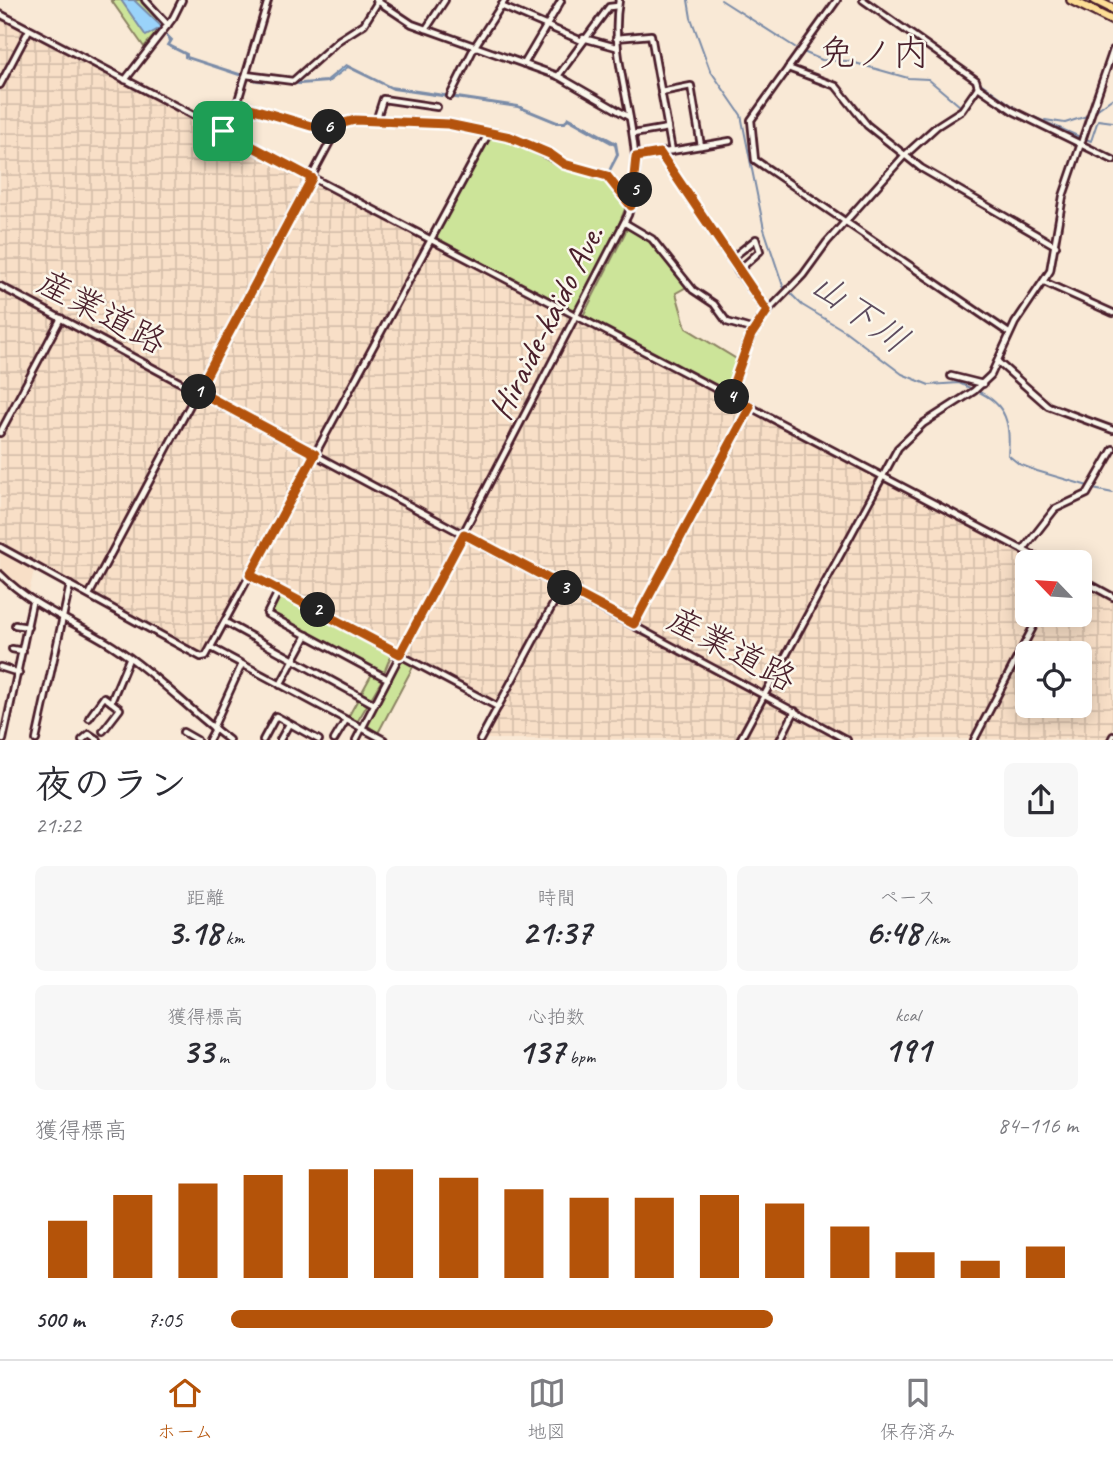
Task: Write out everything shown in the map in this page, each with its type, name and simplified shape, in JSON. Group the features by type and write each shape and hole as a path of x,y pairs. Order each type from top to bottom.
{"highway":[{"path":"1071,0 1113,21"},
{"path":"1095,0 1113,9"}],"street":[{"path":"145,0 168,25"},
{"path":"125,80 168,25 182,0"},
{"path":"223,131 237,104 268,0"},
{"path":"246,75 293,81 339,40 364,24 378,0 402,18 426,29 558,76 629,117"},
{"path":"426,29 445,0"},
{"path":"450,96 475,46 505,0"},
{"path":"837,0 749,124 755,160 1009,333"},
{"path":"863,0 976,80 978,86 1013,111 1113,160"},
{"path":"524,64 561,1"},
{"path":"558,76 609,7 619,3"},
{"name":"Hiraide-kaido Ave.","path":"356,740 625,223 631,206 636,157 616,47 619,3"},
{"path":"501,6 582,40 616,47"},
{"path":"0,15 1023,550 1055,509 1087,494 1113,449"},
{"path":"0,85 29,30"},
{"path":"616,38 652,35 672,151"},
{"path":"740,740 898,448 910,434 983,384 999,362 1009,333 1044,282 1056,246 1063,196 1113,50"},
{"path":"788,68 836,86 867,125 904,156 1056,246"},
{"path":"661,92 691,86 701,146"},
{"path":"729,396 754,330 767,311 803,275 845,222 904,156 937,126 962,110 978,86"},
{"path":"376,121 383,99 437,107"},
{"path":"237,104 300,124 329,127 355,120 448,124 510,137 550,154 564,164 607,176 631,206"},
{"path":"89,595 339,125"},
{"path":"633,134 668,128"},
{"path":"0,547 201,657 206,656 488,134"},
{"path":"636,157 730,141"},
{"path":"660,153 767,311"},
{"path":"625,223 652,239 693,290 714,304 727,321 754,330"},
{"path":"731,259 756,239 760,251 738,271"},
{"path":"1044,282 1113,313"},
{"name":"産業道路","path":"0,286 847,740"},
{"path":"0,433 61,318"},
{"path":"999,362 1048,405 1113,430"},
{"path":"951,376 983,384"},
{"path":"634,624 750,407"},
{"path":"0,574 32,603 113,646 168,686 189,709 229,740"},
{"path":"250,575 498,707"},
{"path":"36,740 70,585"},
{"path":"480,740 563,586"},
{"path":"1092,586 1113,597"},
{"path":"279,590 267,614 388,679"},
{"path":"3,740 32,603"},
{"path":"225,622 374,704"},
{"path":"15,625 28,627"},
{"path":"974,740 1033,627"},
{"path":"280,685 307,635"},
{"path":"211,648 384,740"},
{"path":"12,649 23,651"},
{"path":"111,702 128,659"},
{"path":"209,740 242,664"},
{"path":"0,667 19,673"},
{"path":"89,718 104,697 120,709 103,731"},
{"path":"780,740 795,711"},
{"path":"263,740 276,716 319,740"},
{"path":"334,740 346,720"},
{"path":"280,740 289,724"},
{"path":"183,732 197,740"},
{"path":"82,740 89,734 98,740"}],"shaded area":[{"path":"0,18 1017,550 1015,627 1092,627 1092,589 1113,600 1113,739 484,739 501,706 248,570 206,650 198,652 0,545"},
{"path":"0,551 34,570 28,597 0,572"}],"green space":[{"path":"111,0 145,0 166,22 144,47"},
{"path":"491,136 511,140 562,168 606,179 626,207 614,236 574,312 435,237"},
{"path":"629,225 642,231 690,285 676,293 686,328 738,360 727,391 583,316"},
{"path":"279,593 392,653 383,675 268,613"},
{"path":"405,660 414,665 378,733 367,725 400,662"},
{"path":"373,672 383,678 356,724 347,719"}],"water":[{"path":"121,0 134,0 162,27 146,36"},
{"path":"165,33 172,40 169,45 187,54 187,57 258,80 302,83 326,81 346,65 390,87 518,106 557,122 565,122 568,117 616,143 618,155 609,172 628,199 608,173 617,154 615,145 568,119 565,123 557,123 518,107 393,89 348,67 328,82 300,84 257,81 185,57 185,54 167,45 170,40"}],"waterway":[{"name":"山下川","path":"688,0 691,18 710,70 741,115 764,229 783,286 802,305 845,331 902,374 929,385 959,383 972,389"},
{"path":"721,0 801,51 822,60 848,61 908,78 928,79 960,106 976,86"},
{"path":"979,82 1020,111 1080,137"},
{"path":"1095,111 1113,98"},
{"path":"1045,120 1065,123 1087,116"},
{"path":"1086,139 1091,141 1098,120 1113,122"},
{"name":"山下川","path":"977,391 995,402 1005,417 1009,434 1008,455 1019,464 1037,471 1088,486"},
{"name":"山下川","path":"1093,489 1113,493"}],"district":[{"name":"免ノ内","path":"874,52"}],"route":[{"path":"237,104 271,117 311,126 329,127 355,120 463,126 510,137 550,154 564,164 607,176 631,206 637,171 636,157 660,153 767,311 751,335 729,396 750,407 634,624 464,534 400,654 250,575 315,454 198,391 312,178 223,131 237,104"}]}
